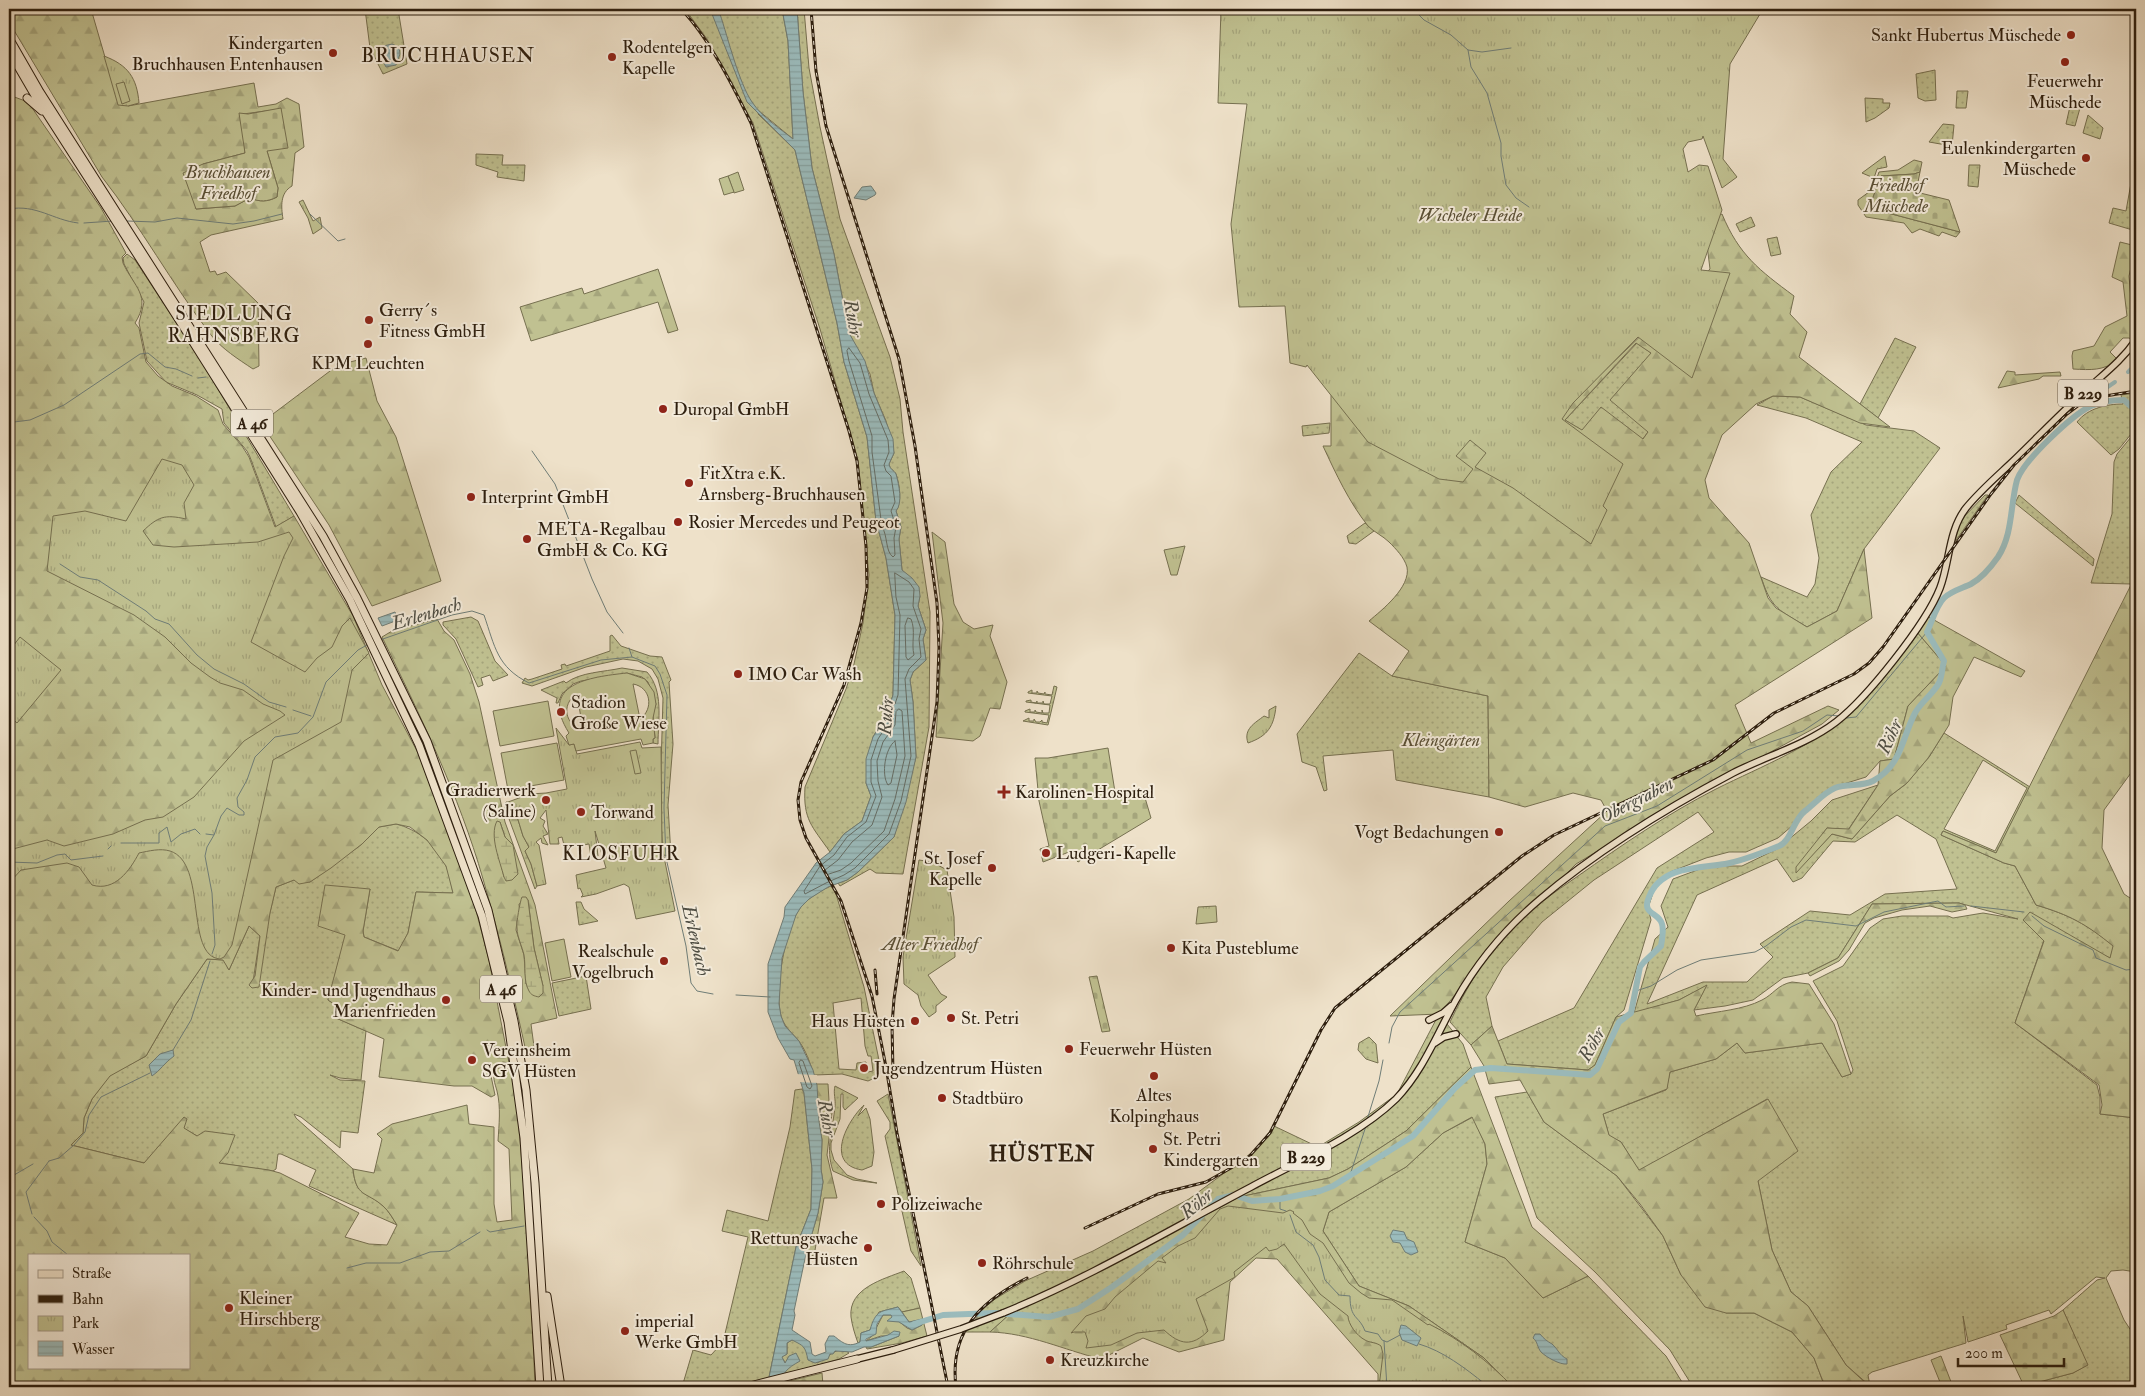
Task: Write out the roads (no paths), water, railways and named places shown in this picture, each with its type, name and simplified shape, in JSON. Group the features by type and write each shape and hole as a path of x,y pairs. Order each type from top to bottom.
{"highway":[{"name":"A 46","path":"9,38 107,203"},
{"name":"A 46","path":"9,51 62,139 139,252 353,599 402,697 427,741 460,827 488,910 503,969 526,1090 535,1183 548,1387"},
{"path":"27,98 41,110 62,139"},
{"name":"A 46","path":"402,697 482,916 508,1022 525,1147 540,1387"},
{"path":"540,1262 544,1276 551,1334 562,1387"},
{"path":"746,1387 858,1359"}],"main road":[{"name":"B 229","path":"858,1359 906,1347 962,1329 1044,1295 1252,1186 1360,1128 1372,1119 1406,1088 1434,1044 1453,1005 1476,968 1503,934 1558,884 1635,830 1685,800 1735,772 1800,742 1836,722 1848,711 1890,662 1928,612 1943,578 1956,527 1967,507 2064,410 2119,362 2136,340"},
{"path":"1429,1020 1453,1005"},
{"path":"1434,1044 1444,1037 1456,1034"}],"water":[{"name":"Ruhr","path":"710,9 717,9 720,14 738,72 752,102 766,117 793,139 788,41 782,9 797,9 803,92 812,168 834,254 849,333 865,361 874,393 893,439 894,453 889,464 896,474 899,488 900,499 896,511 901,527 899,539 902,570 919,587 918,606 926,630 923,639 926,660 913,672 910,680 916,757 906,802 894,837 858,872 847,880 828,887 809,899 801,907 796,915 782,958 779,1004 785,1026 799,1041 813,1070 817,1085 822,1140 821,1169 823,1182 818,1213 806,1254 794,1311 792,1330 810,1342 812,1354 815,1356 826,1352 825,1344 829,1336 834,1336 849,1345 860,1342 861,1333 870,1330 872,1323 880,1312 898,1307 909,1322 922,1319 922,1325 912,1330 899,1322 887,1321 892,1317 891,1315 883,1315 877,1324 876,1334 866,1339 866,1341 888,1335 894,1331 900,1332 899,1336 852,1352 835,1351 833,1354 830,1354 828,1359 815,1363 808,1360 803,1347 792,1340 787,1343 787,1354 782,1357 785,1363 789,1356 796,1353 800,1361 786,1371 780,1387 767,1387 796,1247 811,1209 812,1169 804,1093 794,1060 790,1059 778,1038 768,1012 768,964 784,917 785,907 816,863 830,852 844,834 862,821 871,796 866,783 866,759 873,737 884,720 883,702 891,701 893,695 895,615 886,558 876,521 867,437 844,362 837,323 795,150 747,102"},
{"path":"392,44 399,47 400,54 396,65 386,67 378,52 379,47"},
{"path":"871,186 876,193 875,195 866,200 854,198 862,187"},
{"path":"395,612 398,620 382,626 378,618"},
{"path":"173,1050 174,1056 152,1076 149,1065 160,1054"},
{"path":"1393,1230 1404,1232 1407,1239 1414,1242 1418,1252 1411,1255 1405,1252 1400,1243 1393,1242 1390,1236"},
{"path":"1401,1325 1406,1326 1421,1338 1417,1346 1402,1340 1399,1332"},
{"path":"1535,1334 1540,1334 1552,1344 1567,1359 1567,1364 1553,1360 1541,1352 1533,1338"}],"waterway":[{"path":"1415,11 1424,20 1451,35 1468,50 1482,52 1511,48"},
{"path":"1468,50 1471,67 1487,93 1501,143 1501,156 1506,185 1516,198 1529,207"},
{"path":"9,209 36,210 78,223"},
{"path":"127,221 155,222 177,218 233,224 282,214"},
{"path":"310,214 338,241 345,239"},
{"path":"84,223 113,221"},
{"path":"14,422 30,420 64,405 140,354 148,353 165,367 176,369 192,376"},
{"path":"2128,372 2136,364"},
{"path":"198,378 206,377"},
{"path":"2091,406 2096,395 2115,382"},
{"name":"Röhr","path":"914,1324 943,1315 995,1313 1049,1317 1078,1309 1112,1287 1183,1235 1218,1199 1234,1195 1252,1201 1280,1199 1320,1191 1333,1186 1413,1136 1455,1088 1475,1070 1491,1068 1590,1075 1597,1069 1619,1022 1631,1013 1640,967 1661,946 1662,924 1658,917 1647,907 1649,897 1655,887 1662,879 1682,870 1732,863 1779,846 1787,839 1801,815 1827,792 1844,786 1869,783 1883,775 1900,751 1915,713 1941,678 1944,661 1927,632 1936,610 1941,601 1947,596 1979,579 1998,557 2006,539 2017,480 2021,471 2038,450 2072,419 2091,406 2108,401 2124,400 2136,411"},
{"path":"532,451 555,484 607,612 623,633"},
{"path":"60,564 80,577 98,580 146,611 155,619 169,624 197,655 214,669 244,684 269,702 286,707"},
{"name":"Erlenbach","path":"380,640 452,615 472,611 484,615 495,646 504,663 518,677 529,683 601,660 632,657 655,666 660,674 667,695 664,808 666,858 686,946 691,983 697,991 713,994"},
{"name":"Obergraben","path":"1846,718 1856,717 1927,632"},
{"name":"Erlenbach","path":"206,834 214,835 221,816 227,808 239,815 244,815 244,812 238,807 237,798 247,780 255,757 275,737 298,733 313,717 326,682 358,650 367,645"},
{"path":"629,648 632,657"},
{"path":"293,710 311,716"},
{"name":"Obergraben","path":"1389,1043 1392,1027 1400,1012 1605,826 1657,806 1747,750 1803,731 1827,715 1839,716"},
{"name":"Erlenbach","path":"121,843 159,843 159,833 167,827 171,842 181,834 195,829 200,834"},
{"path":"212,954 215,945 212,893 205,856 207,847 214,835"},
{"name":"Erlenbach","path":"108,849 111,846"},
{"name":"Erlenbach","path":"9,862 37,863 65,854 71,860 103,856"},
{"path":"1636,991 1651,986 1677,970 1701,960 1755,952 1791,927 1806,920 1856,926 1884,912 1938,901 1946,907 1964,906"},
{"path":"1971,906 2024,912"},
{"path":"2032,916 2044,926 2093,950 2096,958 2126,970 2136,969"},
{"path":"173,1050 191,1020 210,961"},
{"path":"736,995 770,997"},
{"path":"1367,1120 1379,1081 1383,1060"},
{"path":"49,1161 59,1158 85,1132 89,1115 101,1097 150,1073"},
{"path":"1350,1175 1366,1126"},
{"path":"32,1214 26,1192 49,1161"},
{"path":"9,1178 33,1164"},
{"path":"1280,1199 1280,1209 1286,1211"},
{"path":"1290,1215 1296,1232 1313,1245 1319,1257 1325,1280 1339,1295 1350,1296 1353,1313 1365,1331 1378,1334 1382,1340 1387,1342 1400,1335"},
{"path":"34,1217 47,1231 52,1242 67,1254"},
{"path":"487,1230 490,1232 524,1226"},
{"path":"347,1268 366,1263 400,1263 430,1252 449,1251 480,1232"},
{"path":"1384,1341 1387,1387"},
{"path":"1419,1344 1437,1351 1454,1361 1487,1387"}],"railway":[{"path":"681,9 711,48 751,123 857,461 866,546 867,588 861,623 844,685 801,782 798,800 800,820 806,838 841,901 872,996 897,1133 948,1387"},
{"path":"811,9 816,71 826,126 899,359 915,446 937,603 939,648 937,702 894,999 892,1025 893,1073"},
{"path":"1085,1228 1158,1194 1206,1182 1247,1159 1270,1133 1321,1030 1335,1008 1522,856 1554,835 1713,760 1774,713 1854,674 1869,663 1883,647 1991,494 2014,465 2067,414 2083,402 2099,397 2136,391"},
{"path":"875,970 877,994"},
{"path":"956,1387 955,1367 958,1350 963,1334 972,1320 982,1308 996,1297 1027,1278"}],"place":[{"name":"Sankt Hubertus Müschede","path":"2071,35"},
{"name":"Kindergarten Bruchhausen Entenhausen","path":"333,53"},
{"name":"Rodentelgen Kapelle","path":"612,57"},
{"name":"Feuerwehr Müschede","path":"2065,62"},
{"name":"Eulenkindergarten Müschede","path":"2086,158"},
{"name":"Gerry´s Fitness GmbH","path":"369,320"},
{"name":"KPM Leuchten","path":"368,344"},
{"name":"Duropal GmbH","path":"663,409"},
{"name":"FitXtra e.K. Arnsberg-Bruchhausen","path":"689,483"},
{"name":"Interprint GmbH","path":"471,497"},
{"name":"Rosier Mercedes und Peugeot","path":"678,522"},
{"name":"META-Regalbau GmbH & Co. KG","path":"527,539"},
{"name":"IMO Car Wash","path":"738,674"},
{"name":"Stadion Große Wiese","path":"561,712"},
{"name":"Karolinen-Hospital","path":"1004,792"},
{"name":"Gradierwerk (Saline)","path":"546,800"},
{"name":"Torwand","path":"581,812"},
{"name":"Vogt Bedachungen","path":"1499,832"},
{"name":"Ludgeri-Kapelle","path":"1046,853"},
{"name":"St. Josef Kapelle","path":"992,868"},
{"name":"Kita Pusteblume","path":"1171,948"},
{"name":"Realschule Vogelbruch","path":"664,961"},
{"name":"Kinder- und Jugendhaus Marienfrieden","path":"446,1000"},
{"name":"St. Petri","path":"951,1018"},
{"name":"Haus Hüsten","path":"915,1021"},
{"name":"Feuerwehr Hüsten","path":"1069,1049"},
{"name":"Vereinsheim SGV Hüsten","path":"472,1060"},
{"name":"Jugendzentrum Hüsten","path":"864,1068"},
{"name":"Altes Kolpinghaus","path":"1154,1076"},
{"name":"Stadtbüro","path":"942,1098"},
{"name":"St. Petri Kindergarten","path":"1153,1149"},
{"name":"Polizeiwache","path":"881,1204"},
{"name":"Rettungswache Hüsten","path":"868,1248"},
{"name":"Röhrschule","path":"982,1263"},
{"name":"Kleiner Hirschberg","path":"229,1308"},
{"name":"imperial Werke GmbH","path":"625,1331"},
{"name":"Kreuzkirche","path":"1050,1360"}],"district":[{"name":"BRUCHHAUSEN","path":"448,55"},
{"name":"SIEDLUNG RAHNSBERG","path":"234,324"},
{"name":"KLOSFUHR","path":"621,853"},
{"name":"HÜSTEN","path":"1042,1153"}],"park label":[{"name":"Bruchhausen Friedhof","path":"228,182"},
{"name":"Friedhof Müschede","path":"1896,195"},
{"name":"Wicheler Heide","path":"1470,215"},
{"name":"Kleingärten","path":"1441,740"},
{"name":"Alter Friedhof","path":"930,944"}]}
